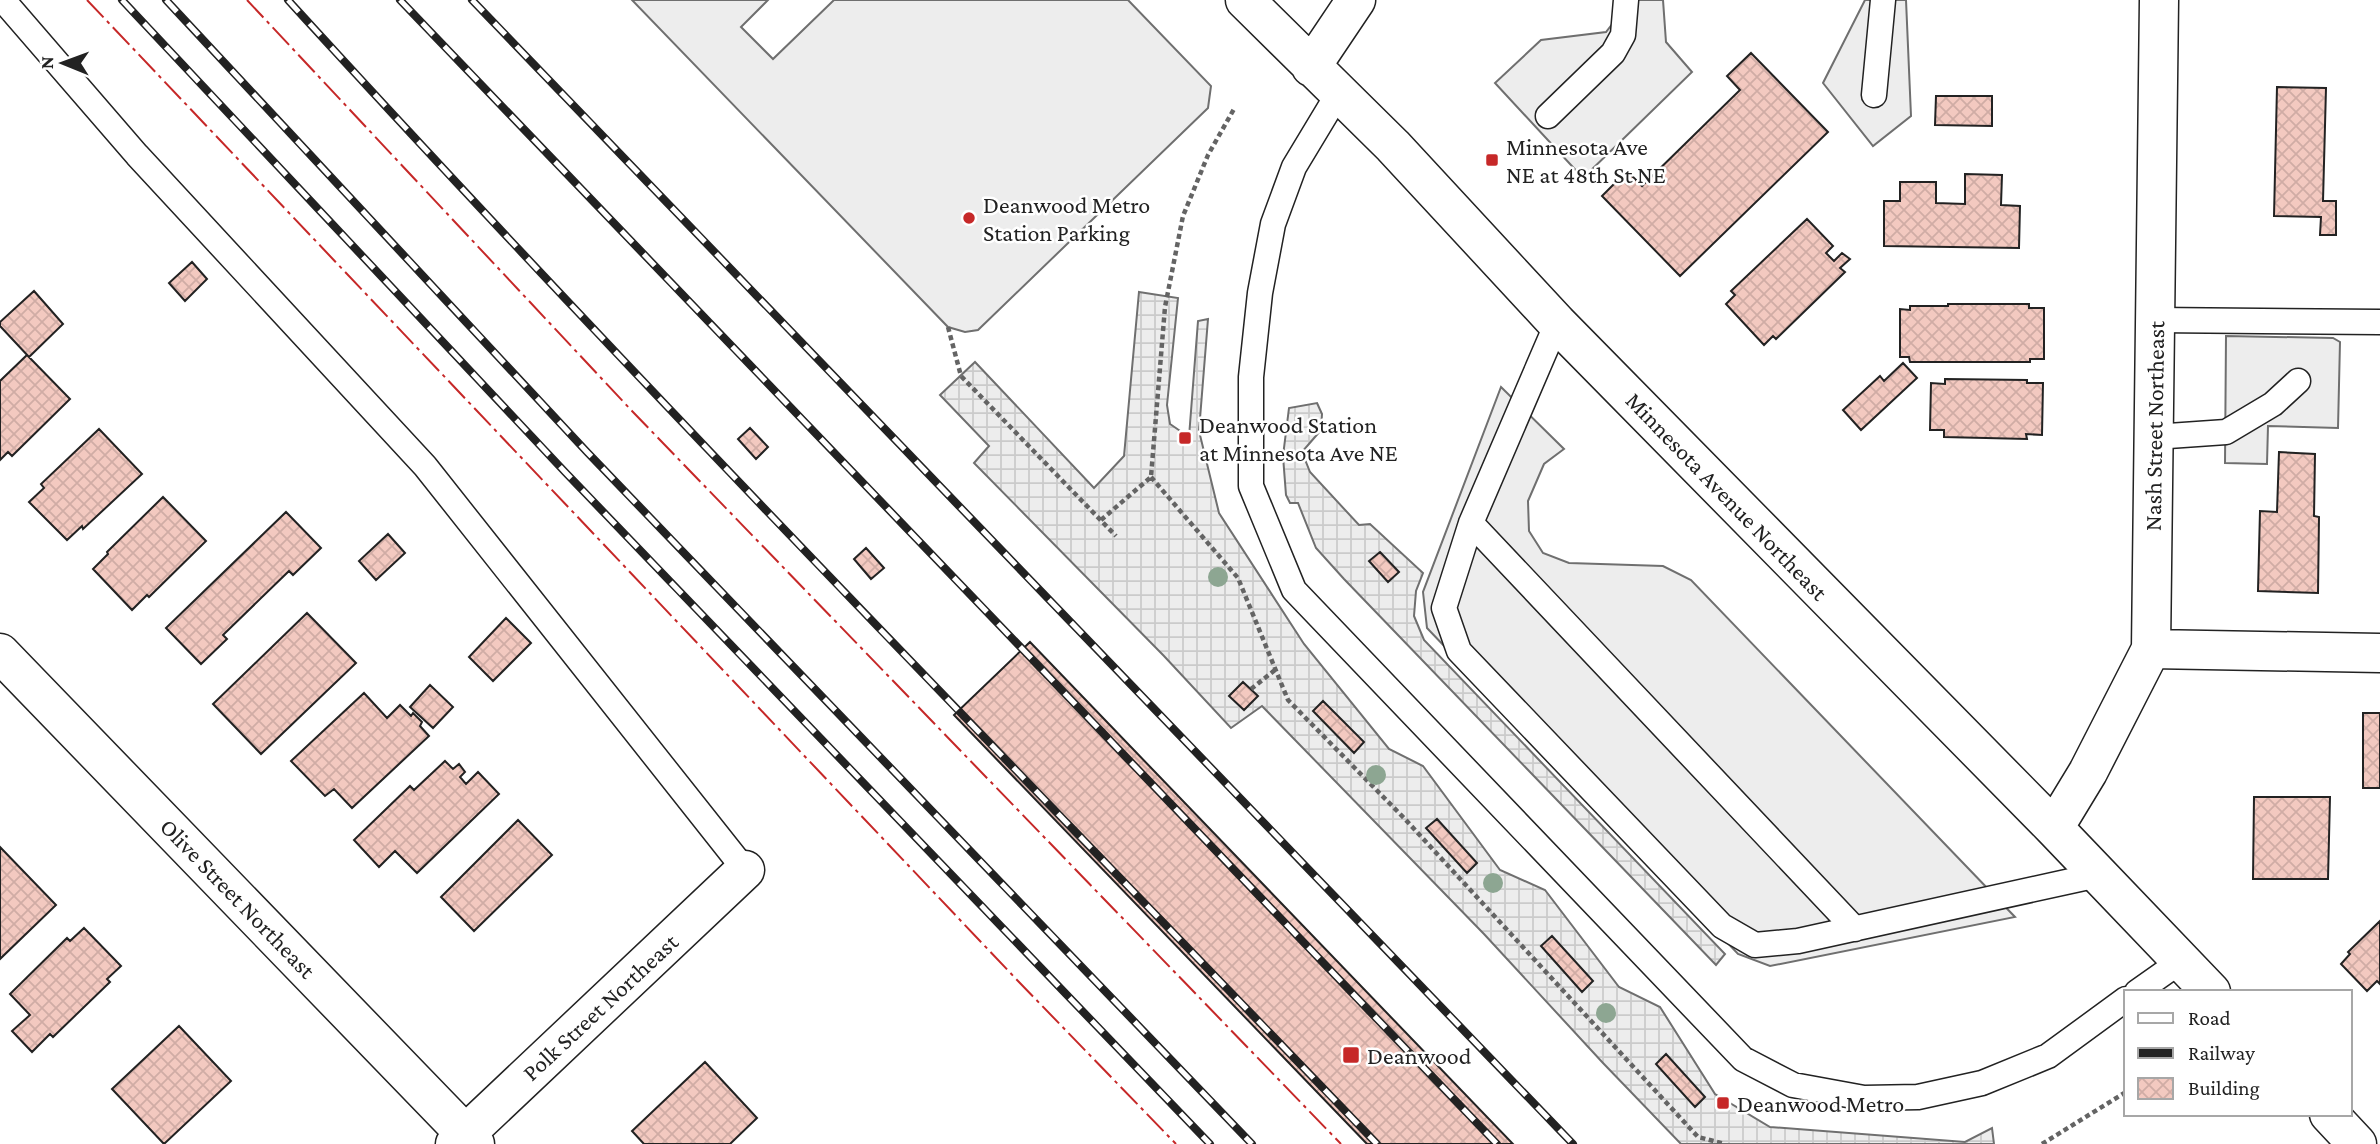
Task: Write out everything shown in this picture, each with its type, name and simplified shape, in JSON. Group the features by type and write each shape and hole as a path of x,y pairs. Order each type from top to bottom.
{"street":[{"name":"Minnesota Avenue Northeast","path":"1245,0 1393,146 1557,323 2054,828 2209,990"},
{"path":"1311,66 1356,0"},
{"name":"Nash Street Northeast","path":"2054,828 2088,772 2151,649 2159,0"},
{"path":"2151,649 2380,653"},
{"name":"Olive Street Northeast","path":"0,653 465,1140"},
{"name":"Polk Street Northeast","path":"465,1140 745,870"},
{"path":"2331,1116 2357,1144"}],"lane":[{"path":"3,0 137,155 425,466 745,870"},
{"path":"1548,116 1613,53 1622,35 1626,0"},
{"path":"1874,95 1883,0"},
{"path":"1338,94 1294,167 1273,224 1260,293 1251,377 1251,486 1294,590 1742,1059 1793,1085 1864,1098 1891,1098 1918,1097 1982,1083 2048,1055 2124,1000"},
{"path":"2155,320 2380,322"},
{"path":"1557,323 1471,523 1444,608 1459,651 1722,926 1755,946 1798,941 2098,875"},
{"path":"2154,437 2226,432 2273,404 2298,381"},
{"path":"1471,523 1855,929"},
{"path":"2140,990 2181,961"}],"path":[{"path":"1101,520 1151,477 1165,307 1183,216 1208,155 1234,109"},
{"path":"948,327 961,376 1116,536"},
{"path":"1151,477 1238,578 1288,701 1404,818 1698,1137 1725,1144"},
{"path":"1251,689 1275,670"},
{"path":"2042,1144 2124,1093"}],"shaded area":[{"name":"Deanwood Metro Station Parking","path":"632,0 768,0 741,27 773,59 834,0 1128,0 1211,86 1208,108 978,330 965,332 948,327"},
{"path":"1614,0 1663,0 1666,42 1692,72 1583,178 1495,83 1541,40 1606,32 1613,23"},
{"path":"1865,0 1906,0 1911,116 1873,146 1823,83"},
{"path":"1139,292 1178,298 1167,405 1170,424 1189,437 1198,321 1208,319 1199,431 1219,513 1304,644 1389,749 1423,766 1500,870 1545,890 1619,987 1660,1007 1715,1094 1770,1127 1965,1142 1992,1128 1994,1144 1681,1144 1484,934 1262,706 1231,728 974,463 989,446 940,395 975,362 1094,488 1124,456"},
{"path":"2226,336 2333,338 2340,342 2338,428 2268,426 2267,464 2225,463"},
{"path":"1501,387 1564,449 1544,464 1528,501 1529,531 1543,553 1569,563 1663,566 1691,580 2015,917 1770,966 1738,954 1427,628 1423,592"},
{"path":"1317,403 1322,414 1321,430 1302,452 1310,472 1359,525 1370,524 1423,573 1416,591 1414,616 1424,640 1725,954 1716,965 1316,548 1298,503 1290,503 1286,495 1283,456 1289,408"}],"building":[{"path":"1751,53 1828,132 1680,276 1602,196 1627,171 1642,186 1740,90 1727,76"},
{"path":"2277,87 2326,88 2323,201 2336,201 2336,235 2320,235 2321,217 2274,216"},
{"path":"1936,96 1992,96 1992,126 1935,125"},
{"path":"1965,174 2002,175 2001,205 2020,206 2019,248 1884,246 1884,201 1900,201 1900,182 1936,182 1936,203 1965,204"},
{"path":"1807,219 1833,246 1826,253 1834,261 1842,253 1850,259 1840,268 1845,272 1776,339 1773,336 1764,345 1726,304 1735,295 1731,291"},
{"path":"192,262 207,279 185,301 169,283"},
{"path":"34,291 63,324 29,357 0,326 0,322"},
{"path":"1948,304 2029,304 2029,308 2044,308 2044,359 2030,359 2030,362 1910,362 1909,357 1900,357 1900,309"},
{"path":"27,355 70,399 12,456 8,452 0,460 0,381"},
{"path":"1903,363 1917,378 1861,430 1843,410 1880,376 1884,381"},
{"path":"1945,379 2027,380 2027,383 2043,383 2042,435 2026,434 2027,439 1944,437 1944,430 1930,430 1931,383 1945,384"},
{"path":"750,428 768,447 756,459 738,439"},
{"path":"99,429 142,474 83,529 82,526 67,540 29,502 44,488 41,484"},
{"path":"2279,452 2315,454 2314,516 2319,517 2318,593 2258,591 2260,511 2277,512"},
{"path":"163,497 206,541 132,610 93,569"},
{"path":"286,512 321,548 293,575 289,571 223,635 227,639 201,664 166,628"},
{"path":"388,534 405,553 376,580 359,561"},
{"path":"866,548 884,568 871,579 854,559"},
{"path":"1380,552 1399,572 1388,582 1369,561"},
{"path":"307,613 356,663 261,754 213,704"},
{"path":"506,618 531,643 493,681 469,657"},
{"path":"1030,642 1513,1144 1367,1144 954,715"},
{"path":"1243,682 1258,696 1244,710 1229,696"},
{"path":"430,685 453,707 433,728 410,707"},
{"path":"364,693 387,718 400,705 411,716 413,713 422,722 420,726 429,736 352,808 334,789 325,796 291,761"},
{"path":"1323,701 1364,742 1354,753 1313,711"},
{"path":"2363,713 2380,713 2380,788 2363,788"},
{"path":"445,761 453,769 459,764 465,772 460,777 466,784 478,772 499,794 417,873 395,851 379,867 354,840 410,786 414,790"},
{"path":"2254,797 2330,797 2328,879 2253,879"},
{"path":"1437,819 1477,863 1467,873 1426,828"},
{"path":"518,820 552,855 474,931 441,897"},
{"path":"0,847 56,905 0,959"},
{"path":"2380,921 2380,984 2377,981 2367,991 2341,964 2350,954 2348,952"},
{"path":"84,928 121,966 107,979 110,982 53,1037 50,1034 32,1052 12,1031 30,1015 10,994 67,938 70,941"},
{"path":"1552,936 1593,981 1582,992 1541,946"},
{"path":"179,1026 231,1081 164,1144 112,1089"},
{"path":"1666,1054 1705,1097 1695,1107 1656,1064"},
{"path":"705,1062 757,1118 730,1144 644,1144 632,1131"}],"railway":[{"path":"122,0 565,472 1210,1144"},
{"path":"166,0 587,452 1252,1144"},
{"path":"288,0 692,433 1377,1144"},
{"path":"400,0 1497,1144"},
{"path":"472,0 1573,1144"}],"power":[{"path":"87,0 1176,1144"},
{"path":"247,0 632,411 1341,1144"}],"place":[{"name":"Minnesota Ave NE at 48th St NE","path":"1492,160"},
{"name":"Deanwood Metro Station Parking","path":"969,218"},
{"name":"Deanwood Station at Minnesota Ave NE","path":"1185,438"},
{"name":"Deanwood","path":"1351,1055"},
{"name":"Deanwood Metro","path":"1723,1103"}]}
